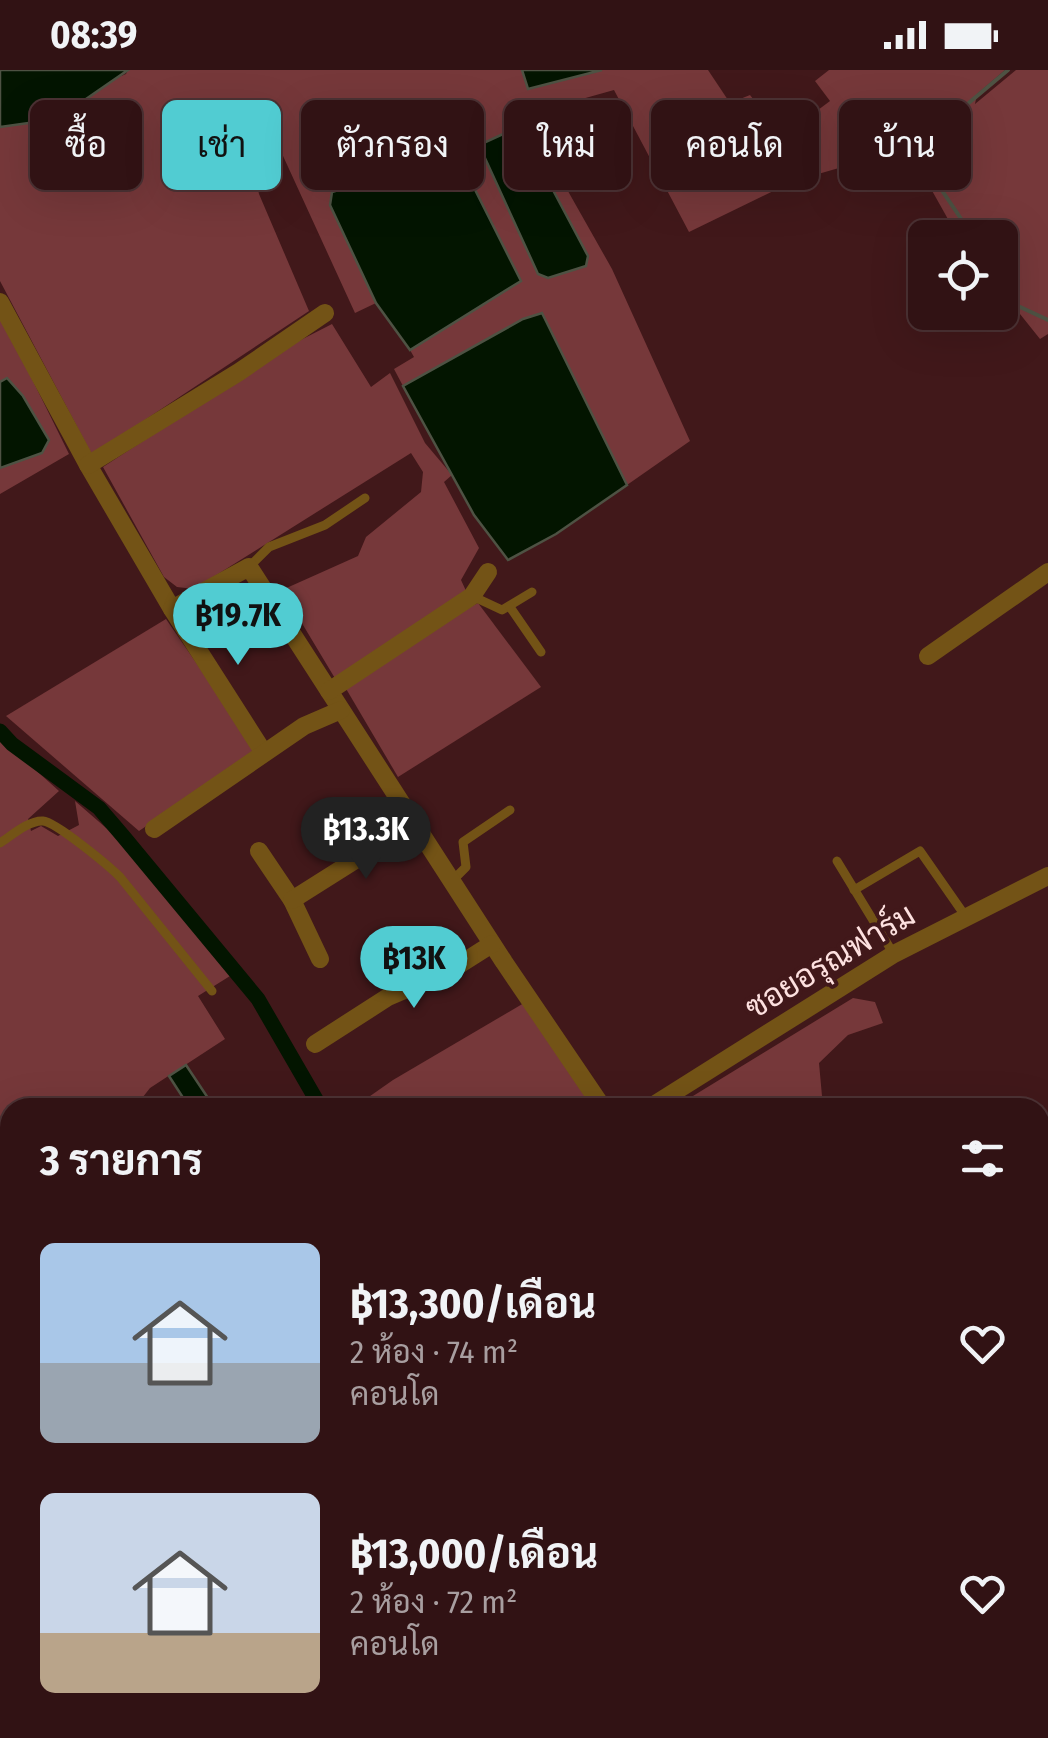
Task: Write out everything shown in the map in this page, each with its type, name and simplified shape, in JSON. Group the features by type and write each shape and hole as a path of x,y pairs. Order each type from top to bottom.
{"street":[{"path":"0,302 172,609 264,753"},
{"path":"88,465 239,372 325,313"},
{"path":"172,609 249,566 492,944 596,1098"},
{"path":"329,691 472,596 488,572"},
{"path":"928,656 1048,572"},
{"path":"154,829 304,726 342,710"},
{"path":"292,900 414,823"},
{"path":"259,851 292,900 320,959"},
{"name":"ซอยอรุณฟาร์ม","path":"665,1098 894,954 1048,876"},
{"path":"315,1044 388,997 451,970 492,944"}],"lane":[{"path":"249,566 269,547 325,526 365,498"},
{"path":"472,596 502,610 532,592"},
{"path":"510,608 540,652"},
{"path":"452,881 466,866 462,842 510,810"},
{"path":"0,843 34,822 50,823 120,877 212,991"},
{"path":"854,890 920,852 966,918"},
{"path":"837,862 894,954"}],"shaded area":[{"path":"0,70 128,70 85,100 30,100 30,123 0,127"},
{"path":"128,70 522,70 529,89 602,70 708,70 728,100 651,100 651,160 631,122 631,100 619,100 614,90 578,100 504,100 504,190 567,190 612,269 690,441 627,485 542,313 523,319 403,386 394,369 414,357 410,350 521,281 475,190 484,190 484,100 301,100 301,190 339,190 332,192 330,205 376,303 355,313 281,152 281,100 162,100 162,190 258,190 309,311 92,455 0,281 0,127 30,114 30,190 142,190 142,100 64,100"},
{"path":"522,70 602,70 528,89"},
{"path":"829,70 1005,70 977,94 975,104 1016,70 1048,70 1048,334 1040,339 1018,312 1018,220 948,220 932,190 971,190 971,100 839,100 839,168 819,174 819,109 830,101 815,81"},
{"path":"504,134 504,190 553,190 588,256 586,266 548,278 538,274 484,156 484,143"},
{"path":"475,190 521,281 410,350 376,303 330,205 332,192"},
{"path":"667,190 775,190 689,232"},
{"path":"542,313 627,485 556,534 508,560 474,515 403,386 523,319"},
{"path":"0,314 69,454 0,494 0,468 42,453 49,440 7,378 0,382"},
{"path":"332,324 371,387 390,373 425,443 452,475 444,482 479,548 461,580 467,593 336,680 282,590 358,556 366,537 421,492 423,472 411,453 194,589 177,587 164,577 103,467 289,346"},
{"path":"7,378 23,396 49,440 42,453 0,468 0,382"},
{"path":"478,603 541,687 398,777 345,687"},
{"path":"166,619 257,751 139,831 6,716"},
{"path":"0,738 59,791 28,819 31,831 41,826 58,836 79,825 75,801 113,834 230,976 198,996 225,1039 150,1088 142,1098 0,1098"},
{"path":"853,998 875,1002 883,1023 848,1035 819,1063 822,1098 690,1098"},
{"path":"524,1003 589,1098 367,1098"},
{"path":"186,1065 208,1098 183,1098 169,1076"}],"waterway":[{"path":"962,220 914,149 1008,70"},
{"path":"1018,306 1048,320"},
{"path":"0,731 99,808 258,999 315,1098"}]}
